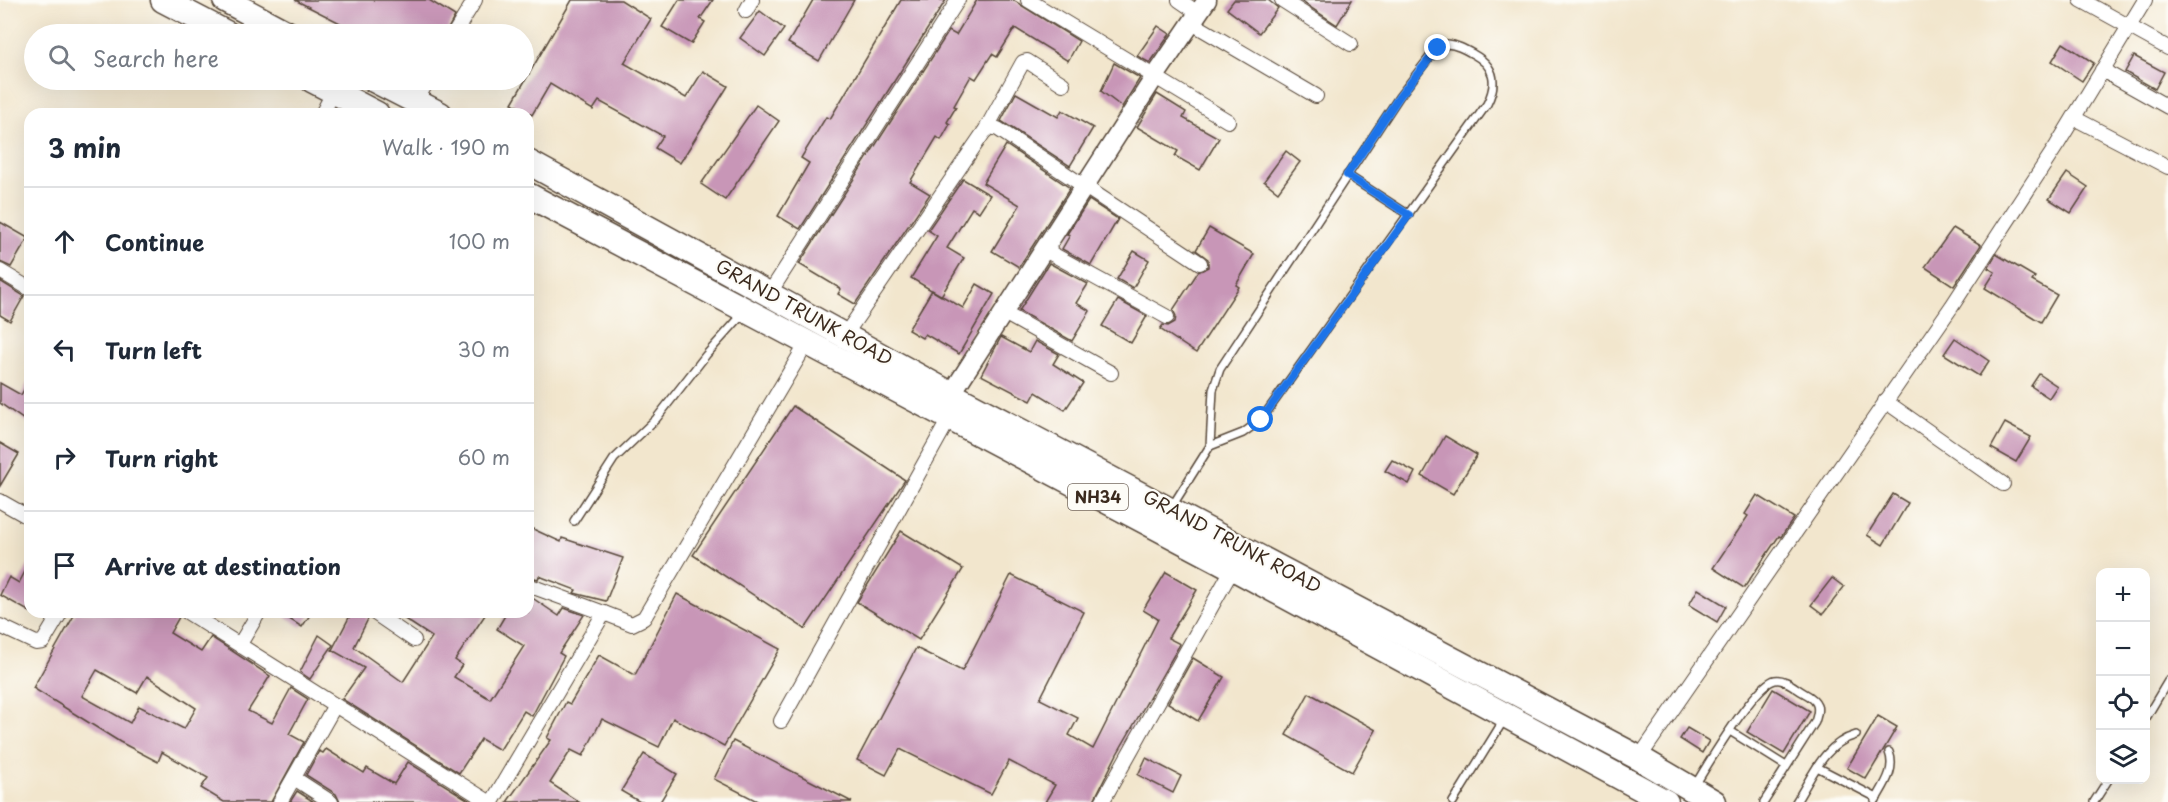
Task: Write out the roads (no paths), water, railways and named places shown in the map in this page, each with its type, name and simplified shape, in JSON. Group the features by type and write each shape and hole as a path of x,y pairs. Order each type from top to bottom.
{"highway":[{"path":"163,0 209,24"},
{"path":"239,3 273,24"},
{"path":"394,90 429,108"},
{"path":"334,91 366,108"},
{"name":"GRAND TRUNK ROAD","path":"534,165 1170,510 1639,758 1714,802"},
{"name":"GRAND TRUNK ROAD","path":"534,198 1233,568 1666,802"}],"street":[{"path":"460,24 475,0"},
{"path":"1028,0 1228,121"},
{"path":"1179,0 1316,96"},
{"path":"1282,0 1352,44"},
{"path":"2081,0 2168,48"},
{"path":"1639,758 1958,297 2074,118 2145,0"},
{"path":"769,294 956,1"},
{"path":"952,393 1154,78 1199,12"},
{"path":"845,335 986,129 1023,62 1027,61 1063,84"},
{"path":"2102,70 2168,107"},
{"path":"416,101 422,90"},
{"path":"325,108 334,91"},
{"path":"2074,118 2168,167"},
{"path":"986,129 990,127 998,129 1200,263"},
{"path":"1045,250 1167,316"},
{"path":"0,271 24,285"},
{"path":"1004,313 1111,373"},
{"path":"534,587 632,624 644,618 807,343"},
{"path":"1885,401 2003,484"},
{"path":"781,722 949,419"},
{"path":"0,501 24,515"},
{"path":"1102,802 1233,568"},
{"path":"198,618 491,802 604,613"},
{"path":"0,626 36,643 43,642 57,618"},
{"path":"240,644 256,618"},
{"path":"382,618 414,640"},
{"path":"280,802 335,705"},
{"path":"294,778 331,802"}],"lane":[{"path":"1170,510 1210,446 1213,390 1220,369 1399,97 1438,48 1447,44 1456,45 1481,58 1494,74 1492,94 1409,215 1261,420 1243,433 1210,446"},
{"path":"1347,175 1409,215"},
{"path":"574,521 614,459 647,430 700,362 746,311"},
{"path":"1693,789 1730,731 1762,687 1773,680 1783,681 1810,696 1817,702 1819,709 1815,722 1764,802"},
{"path":"2150,710 2168,681"},
{"path":"1453,802 1506,716"},
{"path":"1730,731 1786,766"},
{"path":"1796,802 1828,750 1842,739 1856,735"},
{"path":"1817,767 1876,800 1890,774 1893,761 1889,752"},
{"path":"2094,802 2105,784"}]}
